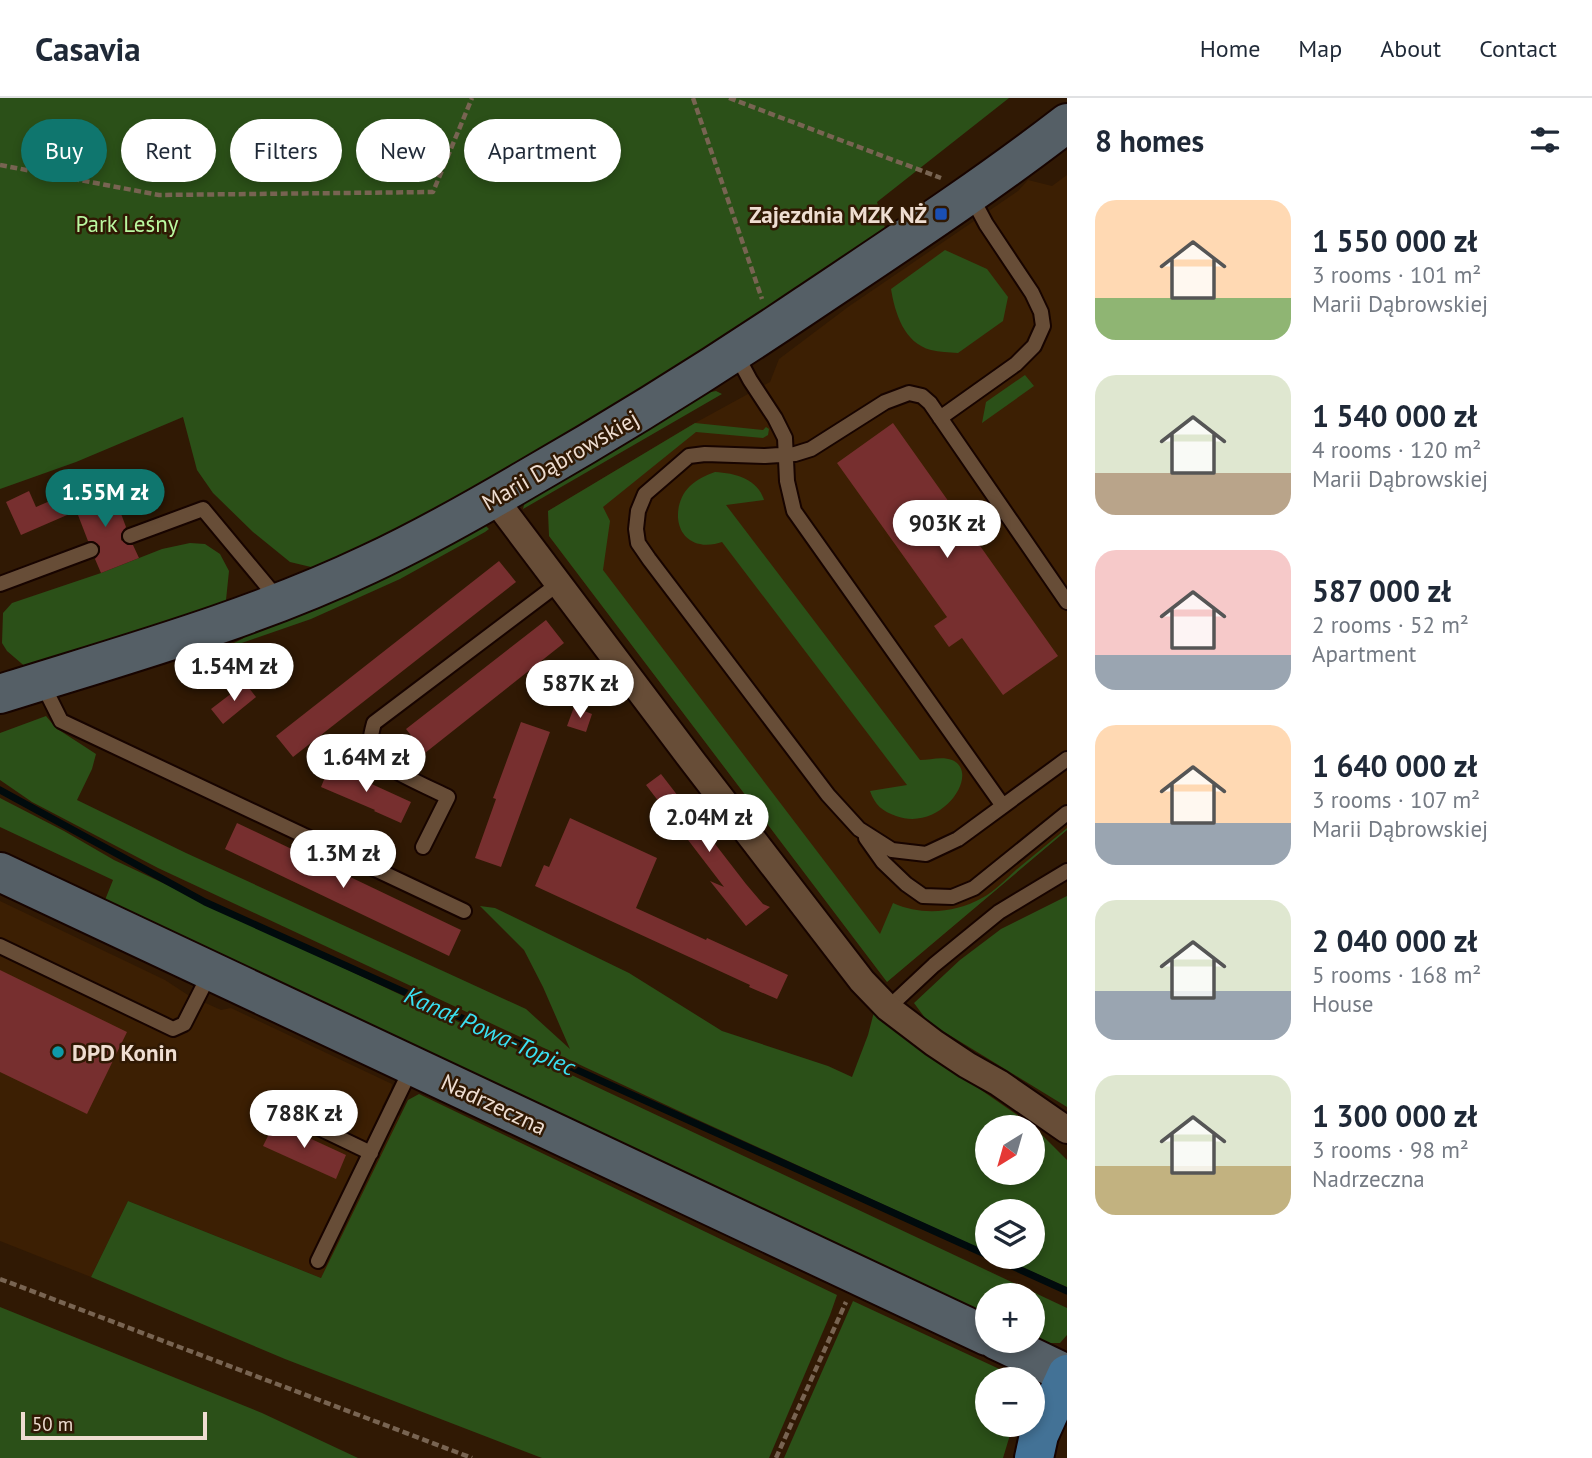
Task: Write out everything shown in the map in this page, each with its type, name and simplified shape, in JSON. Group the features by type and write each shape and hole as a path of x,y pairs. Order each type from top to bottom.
{"main road":[{"path":"1034,1458 1039,1435 1067,1374"}],"street":[{"name":"Marii Dąbrowskiej","path":"0,694 183,637 281,603 370,564 457,520 614,429 736,353 956,186 1021,159 1067,124"},
{"path":"494,498 862,981 888,1009 1067,1130"},
{"name":"Nadrzeczna","path":"0,873 975,1330"},
{"path":"1023,1353 1067,1374"}],"lane":[{"path":"940,418 1016,363 1034,346 1043,326 1041,312 1032,293 986,224 956,186"},
{"path":"736,353 785,438 787,481 794,511 1003,806"},
{"path":"1067,602 930,403 922,396 909,393 885,402 811,449 795,454 689,456 645,494 638,511 638,542 828,795 859,829 883,862 923,896 952,897 974,888 1067,813"},
{"path":"130,536 203,509 281,603"},
{"path":"0,584 92,550"},
{"path":"423,847 448,797 384,765 375,756 370,741 374,723 558,584"},
{"path":"42,681 61,721 464,911"},
{"path":"859,829 891,850 926,854 958,838 1067,760"},
{"path":"888,1009 934,965 999,912 1067,871"},
{"path":"0,946 173,1029 184,1024 211,971"},
{"path":"318,1261 412,1066"},
{"path":"273,1106 371,1153"}],"path":[{"path":"0,165 159,195 433,192 472,98"},
{"path":"693,98 772,328"},
{"path":"729,98 956,186"},
{"path":"776,1458 858,1275"},
{"path":"0,1279 472,1458"}],"shaded area":[{"path":"1067,175 1067,830 887,982 549,536 548,511 695,423 770,382 779,359 848,307 1018,191 1028,180 1052,186"},
{"path":"0,901 165,980 188,995 221,1010 231,1008 392,1084 382,1107 400,1116 321,1278 128,1201 91,1277 0,1241"}],"green space":[{"name":"Park Leśny","path":"0,98 1009,98 877,202 886,231 676,376 338,563 311,567 290,562 253,532 213,493 197,470 183,417 76,462 0,489"},
{"path":"945,250 987,269 1008,297 1003,321 958,353 931,350 914,341 898,317 891,289"},
{"path":"1025,375 1034,386 982,423 986,402"},
{"path":"716,391 722,394 523,509 527,499 706,393"},
{"path":"695,423 769,429 768,435 763,438 696,432 603,507 610,521 603,570 880,934 893,903 915,910 938,911 972,903 991,892 1067,828 887,982 549,536 548,511"},
{"path":"715,472 745,478 757,487 764,500 726,505 920,760 948,759 960,767 962,777 959,788 941,809 928,816 913,819 896,816 880,807 870,791 907,785 722,542 703,545 684,535 678,519 680,501 696,481"},
{"path":"486,526 489,529 485,532 400,579 311,619 216,652 256,629 473,527"},
{"path":"190,543 205,544 220,554 229,571 226,600 217,609 28,669 7,651 2,643 3,613 12,603 162,549"},
{"path":"46,716 56,728 96,754 77,800 526,1009 570,1049 524,950 480,906 495,908 629,973 722,1031 828,1066 852,1077 874,1012 903,1036 1017,1115 975,1115 975,1185 1045,1185 1045,1138 1067,1160 1067,1287 1026,1269 1045,1269 1045,1199 975,1199 975,1247 158,868 32,802 0,780 0,733"},
{"path":"0,798 114,860 975,1265 975,1269 984,1269 1014,1283 975,1283 975,1310 103,905 113,880 0,827"},
{"path":"1067,896 1067,1107 928,1022 914,1003 960,960 1001,929"},
{"path":"419,1094 837,1295 769,1458 542,1458 285,1359 91,1277 128,1201 321,1278 408,1100"},
{"path":"1045,1298 1067,1308 1067,1335 1060,1343 1045,1342"},
{"path":"853,1301 995,1367 975,1367 975,1437 1009,1437 1003,1458 784,1458"},
{"path":"0,1307 262,1413 358,1458 0,1458"}],"building":[{"path":"893,423 1058,656 1003,695 962,638 949,647 934,626 947,617 837,463"},
{"path":"111,487 126,527 121,534 121,540 133,545 139,558 101,573 95,559 100,552 100,546 88,541 73,502"},
{"path":"29,491 36,507 66,494 74,512 21,535 6,502"},
{"path":"499,561 516,582 293,757 276,736"},
{"path":"546,620 564,643 425,753 406,729"},
{"path":"245,683 256,697 223,724 211,709"},
{"path":"574,707 592,714 586,732 567,726"},
{"path":"521,722 550,732 501,867 475,858 496,799 493,798"},
{"path":"330,765 411,802 401,823 321,787"},
{"path":"661,774 746,884 763,904 770,907 746,926 710,881 724,887 646,785"},
{"path":"570,818 657,858 636,908 788,975 777,999 535,886 544,865 549,867"},
{"path":"237,823 461,930 449,956 225,849"},
{"name":"DPD Konin","path":"0,970 127,1032 87,1114 0,1072"},
{"path":"276,1120 346,1155 336,1179 263,1146"}],"waterway":[{"name":"Kanał Powa-Topiec","path":"0,790 205,902 975,1250"},
{"name":"Kanał Powa-Topiec","path":"1019,1269 1067,1291"}],"place":[{"name":"Zajezdnia MZK NŻ","path":"941,214"},
{"name":"DPD Konin","path":"58,1052"}]}
